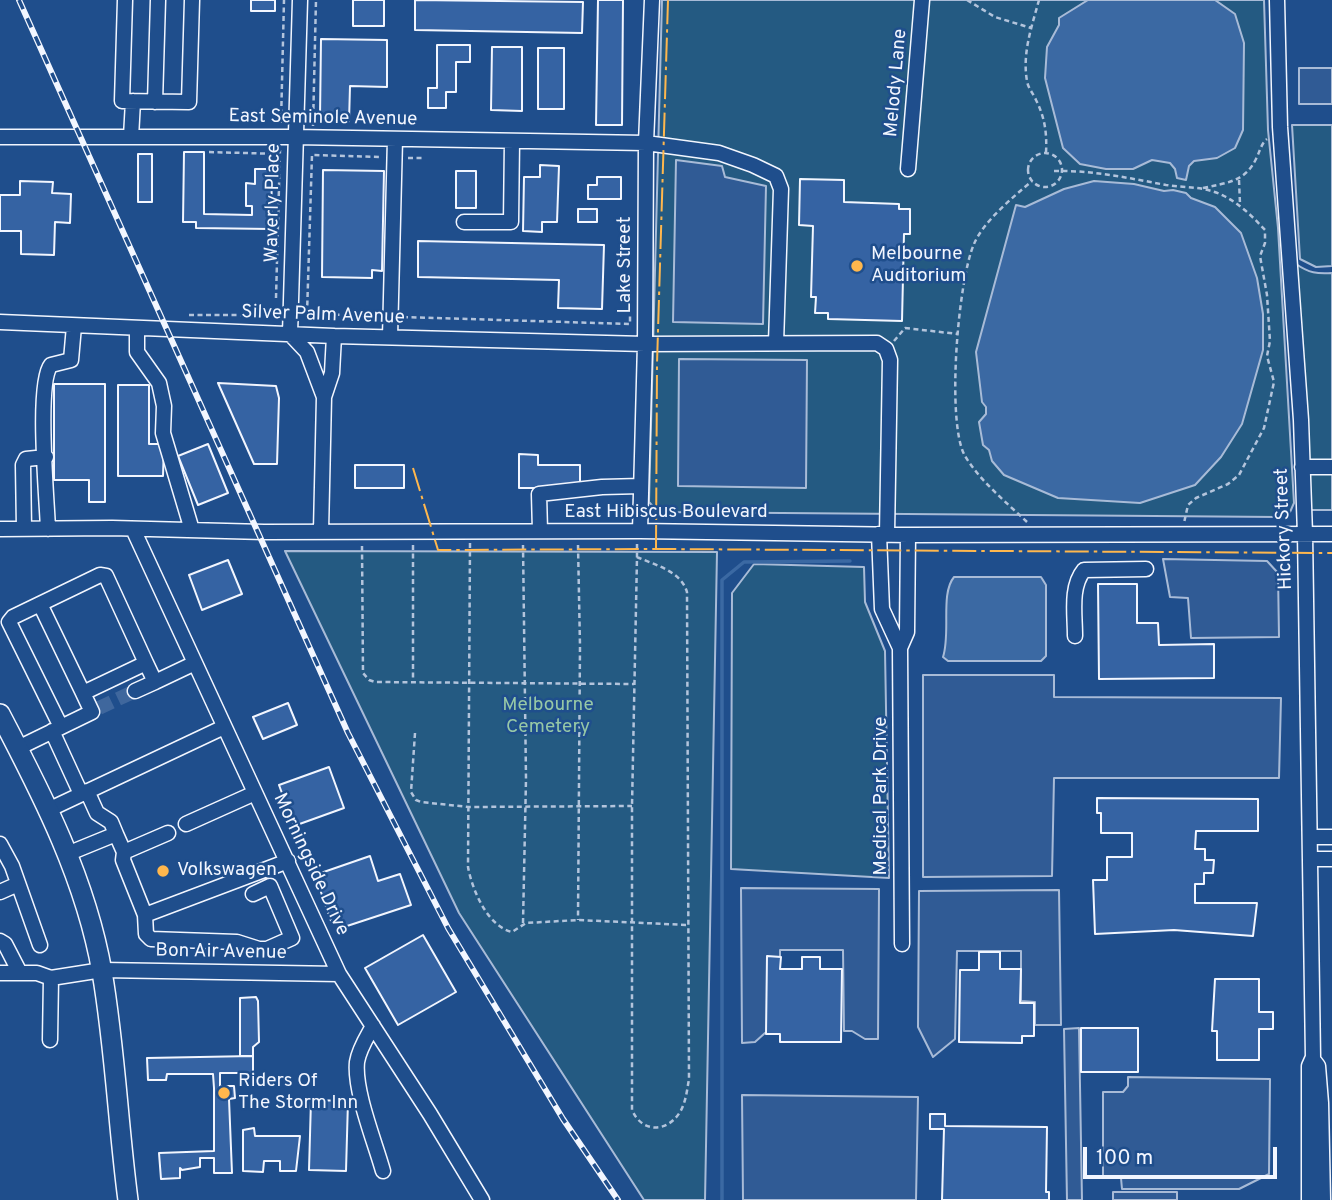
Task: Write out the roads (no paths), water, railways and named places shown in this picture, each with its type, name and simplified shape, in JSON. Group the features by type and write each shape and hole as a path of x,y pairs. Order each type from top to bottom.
{"main road":[{"path":"0,714 67,854 93,933 102,970 128,1200"}],"street":[{"path":"125,0 122,101 133,102 189,102 192,0"},
{"path":"155,102 158,0"},
{"name":"Waverly Place","path":"283,334 287,137 300,0"},
{"name":"Lake Street","path":"639,531 645,344 646,143 652,0"},
{"name":"Melody Lane","path":"908,169 922,0"},
{"name":"Hickory Street","path":"1277,0 1280,127 1303,467 1313,1057 1309,1066 1315,1107 1316,1194"},
{"path":"131,137 133,102"},
{"name":"East Seminole Avenue","path":"0,137 287,137 646,143 719,153 776,176 782,189 776,343"},
{"path":"390,337 395,139"},
{"path":"464,222 511,222 512,141"},
{"name":"Silver Palm Avenue","path":"0,322 334,336 645,344 877,343 886,349"},
{"path":"48,529 45,377 51,365 71,360 74,326"},
{"path":"137,329 137,352 159,383 164,406 163,433 192,530"},
{"path":"283,334 307,352 324,397"},
{"path":"321,531 324,397 332,373 334,336"},
{"name":"Medical Park Drive","path":"886,349 890,360 882,609 900,648"},
{"path":"24,529 23,465 26,459 46,457"},
{"path":"1303,467 1332,467"},
{"path":"540,531 539,494 641,486"},
{"name":"Morningside Drive","path":"133,529 339,974 482,1200"},
{"name":"East Hibiscus Boulevard","path":"0,530 639,531 908,535 1332,534"},
{"name":"Medical Park Drive","path":"902,944 900,648 907,632 908,535"},
{"path":"1075,636 1075,587 1084,570 1146,569"},
{"path":"155,682 106,576 100,575 13,617 9,622 84,793 97,813 111,822 124,852 123,860 145,915 146,934 150,939 237,942 267,949 292,938 270,886 253,894"},
{"path":"18,748 95,710 83,693 40,604"},
{"path":"83,693 146,663"},
{"path":"135,691 195,663"},
{"path":"48,810 224,727"},
{"path":"186,824 255,793"},
{"path":"124,852 168,833"},
{"path":"67,854 116,834"},
{"path":"1310,837 1332,837"},
{"path":"0,844 40,945"},
{"path":"1310,859 1332,859"},
{"path":"145,915 288,861"},
{"path":"0,892 18,884"},
{"path":"0,941 5,944 20,973"},
{"name":"Bon Air Avenue","path":"0,973 37,974 51,978 102,970 339,974"},
{"path":"50,1040 51,978"},
{"path":"373,1026 362,1046 358,1061 358,1082 383,1171"}],"waterway":[{"path":"722,1200 722,580 744,562 850,561"}],"tunnel":[{"path":"99,708 135,691"}],"railway":[{"path":"19,0 348,733 448,928 563,1119 618,1200"}],"place":[{"name":"Melbourne Auditorium","path":"857,266"},
{"name":"Volkswagen","path":"163,871"},
{"name":"Riders Of The Storm Inn","path":"224,1093"}],"park label":[{"name":"Melbourne Cemetery","path":"548,717"}]}
